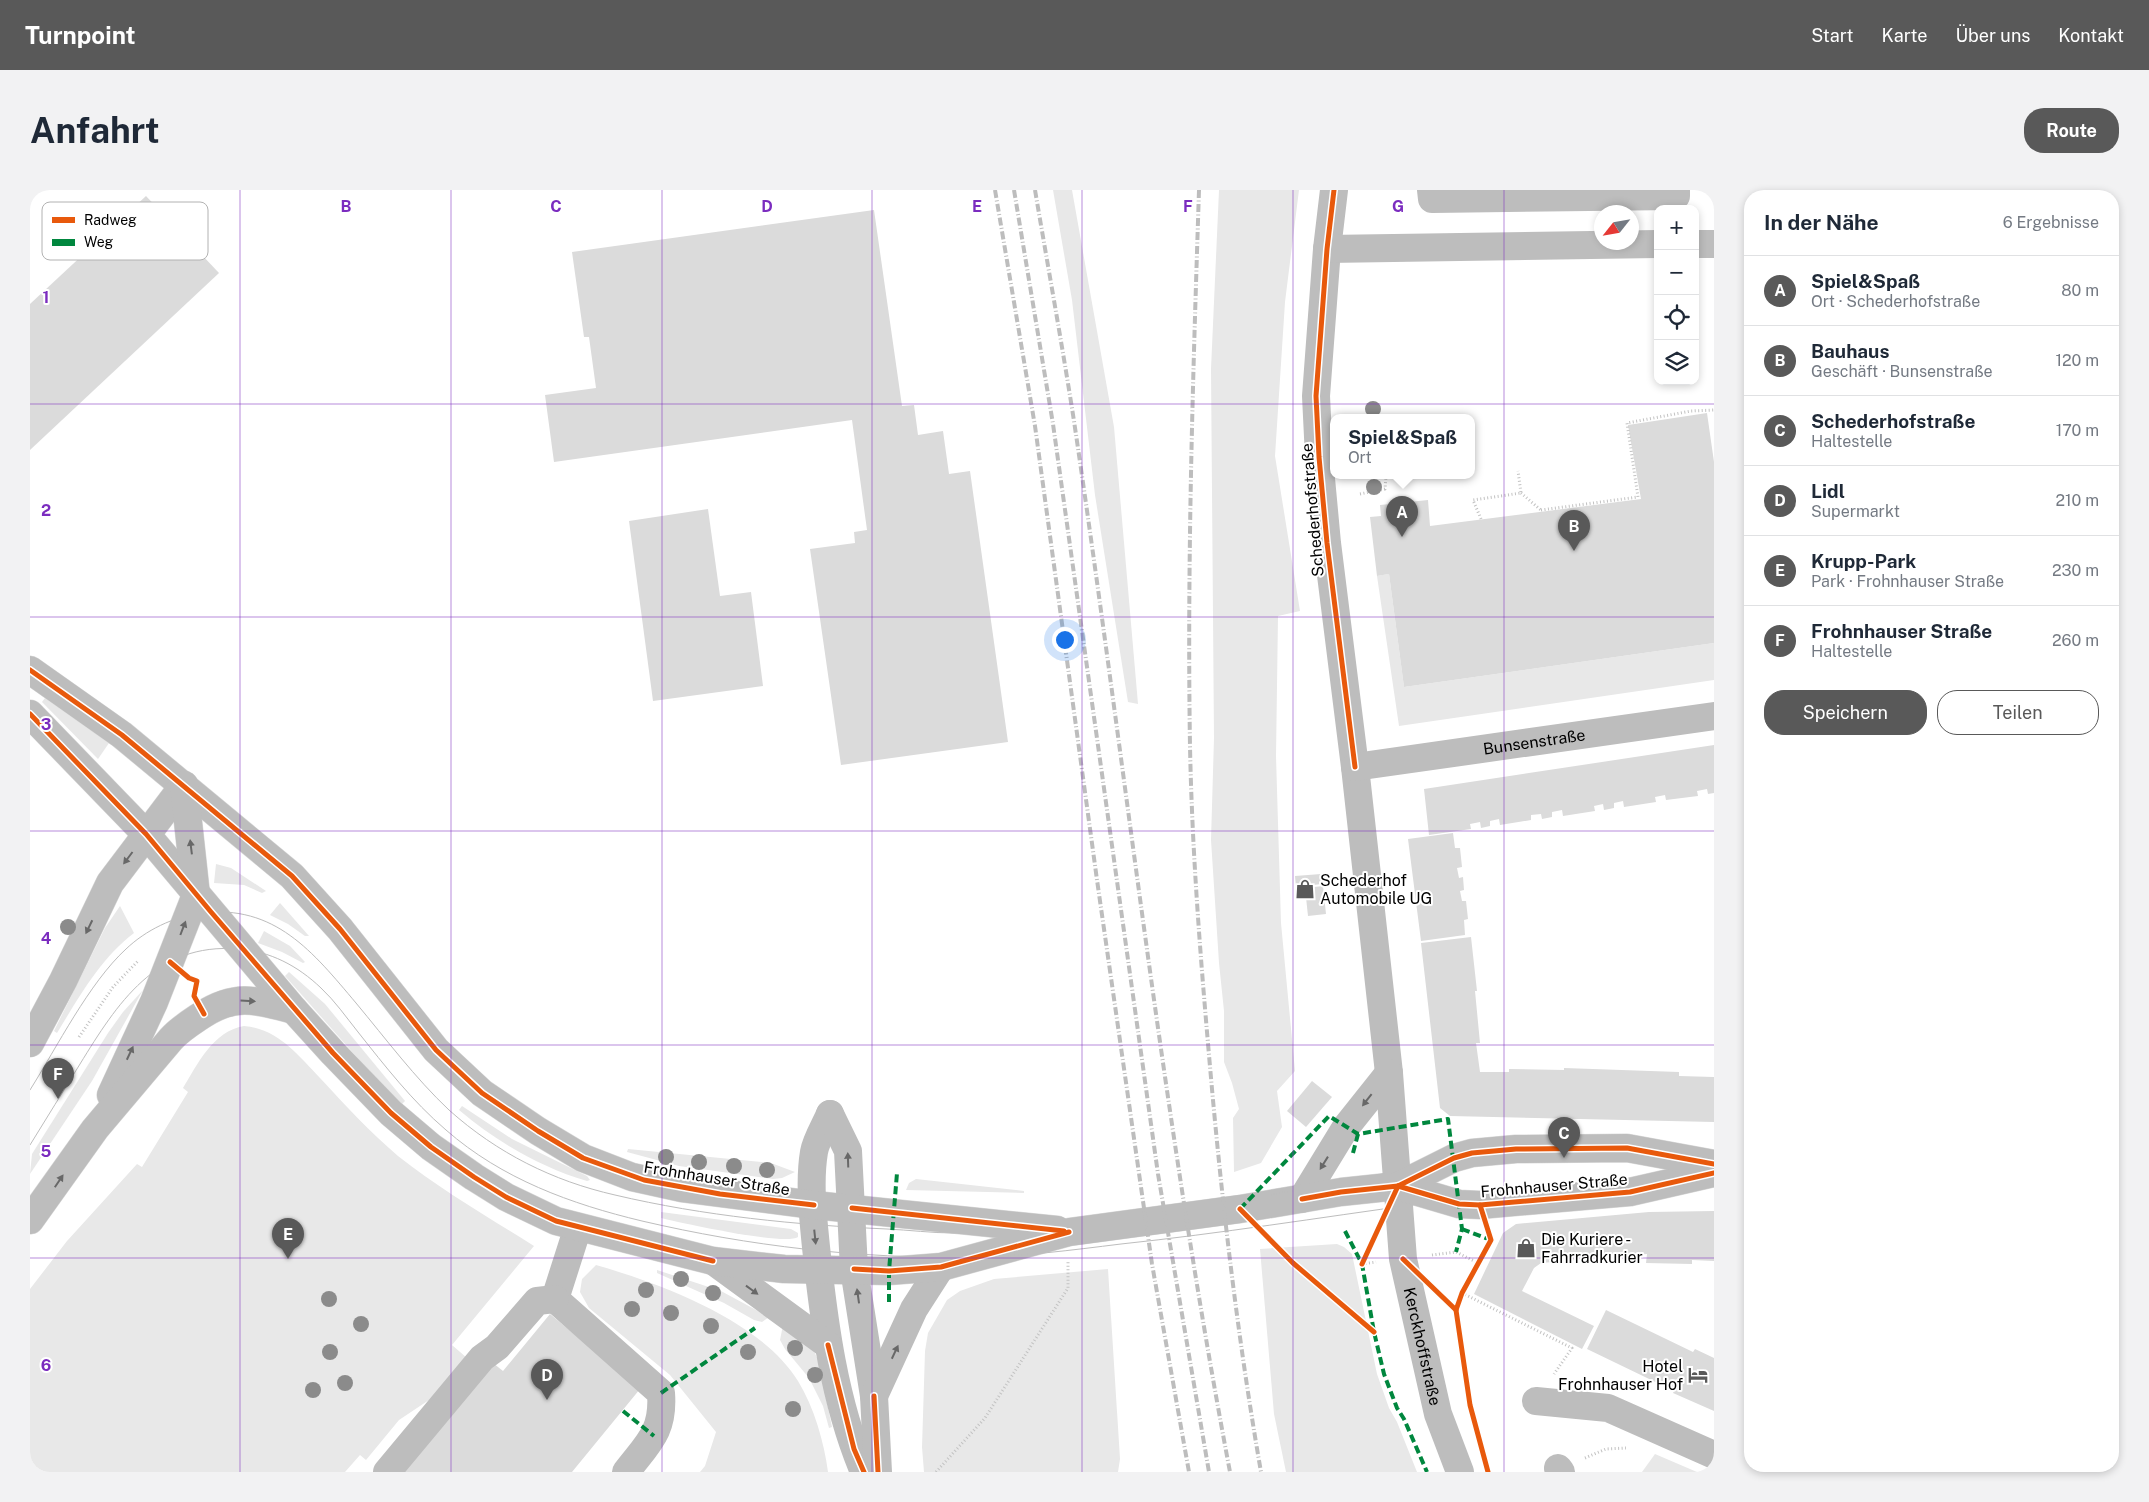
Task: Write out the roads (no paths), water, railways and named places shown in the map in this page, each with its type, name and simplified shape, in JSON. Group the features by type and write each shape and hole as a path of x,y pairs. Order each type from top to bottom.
{"main road":[{"name":"Schederhofstraße","path":"1334,190 1327,249 1316,396 1319,457 1328,552 1355,767 1388,1073 1398,1186"},
{"path":"1431,190 1432,199 1676,196 1676,190"},
{"path":"1327,249 1654,244"},
{"path":"1699,244 1714,244"},
{"name":"Frohnhauser Straße","path":"30,670 122,735 292,876 340,929 436,1050 482,1092 538,1132 583,1158 644,1180 720,1194 1035,1226 1069,1232"},
{"name":"Frohnhauser Straße","path":"30,714 146,834 294,1010 368,1090 431,1147 467,1173 506,1197 541,1214 578,1227 712,1261 784,1269 889,1270 941,1267 1069,1232 1240,1209 1340,1192 1398,1186 1454,1158 1472,1153 1516,1149 1627,1148 1714,1164"},
{"name":"Bunsenstraße","path":"1355,767 1714,716"},
{"path":"30,1043 63,981 110,883 184,785"},
{"path":"95,1129 154,1002 196,895 184,785"},
{"path":"30,1220 95,1129 182,1028 211,1009 228,1001 242,1000 267,1003 294,1010"},
{"path":"1302,1199 1346,1127 1388,1073"},
{"name":"Frohnhauser Straße","path":"814,1205 812,1164 815,1150 830,1114 848,1151 852,1208"},
{"name":"Frohnhauser Straße","path":"1398,1186 1459,1204 1480,1205 1630,1192 1714,1174"},
{"name":"Kerckhoffstraße","path":"1398,1186 1403,1259 1438,1414 1460,1472"},
{"path":"814,1205 818,1269 828,1345 854,1449 864,1472"},
{"path":"852,1208 854,1269 874,1396 878,1472"},
{"path":"554,1299 578,1227"},
{"path":"712,1261 828,1345"},
{"path":"874,1396 914,1309 941,1267"},
{"path":"387,1472 482,1358 497,1347 537,1301 554,1299 662,1393 661,1421 654,1436 626,1472"},
{"path":"1536,1401 1608,1408 1714,1455"}],"tram line":[{"path":"30,1090 86,997 112,963 126,949 151,930 170,921 201,913 227,912 250,916 271,924 308,950 340,984 424,1085 449,1110 486,1139 527,1163 570,1182 615,1195 682,1209 785,1222 953,1233 1095,1222 1144,1216 1228,1203 1431,1166 1466,1162 1572,1157 1714,1161"},
{"path":"30,1145 109,1020 142,981 162,966 184,956 209,949 238,949 272,956 312,980 331,998 378,1058 422,1107 446,1130 490,1163 538,1188 615,1214 682,1230 764,1244 887,1256 1008,1256 1195,1235 1491,1195 1640,1181 1714,1178"}],"railway":[{"path":"995,190 1035,426 1152,1264 1189,1472"},
{"path":"1014,190 1053,424 1158,1174 1209,1472"},
{"path":"1035,190 1074,421 1165,1079 1206,1341 1230,1472"},
{"path":"1199,190 1190,537 1189,676 1193,823 1197,901 1219,1160 1230,1264 1261,1472"}],"place":[{"name":"Spiel&Spaß","path":"1402,537"},
{"name":"Bauhaus","path":"1574,551"},
{"name":"Schederhof Automobile UG","path":"1305,889"},
{"name":"Frohnhauser Straße","path":"58,1099"},
{"name":"Schederhofstraße","path":"1564,1158"},
{"name":"Die Kuriere - Fahrradkurier","path":"1526,1248"},
{"name":"Krupp-Park","path":"288,1259"},
{"name":"Hotel Frohnhauser Hof","path":"1698,1375"},
{"name":"Lidl","path":"547,1400"}]}
